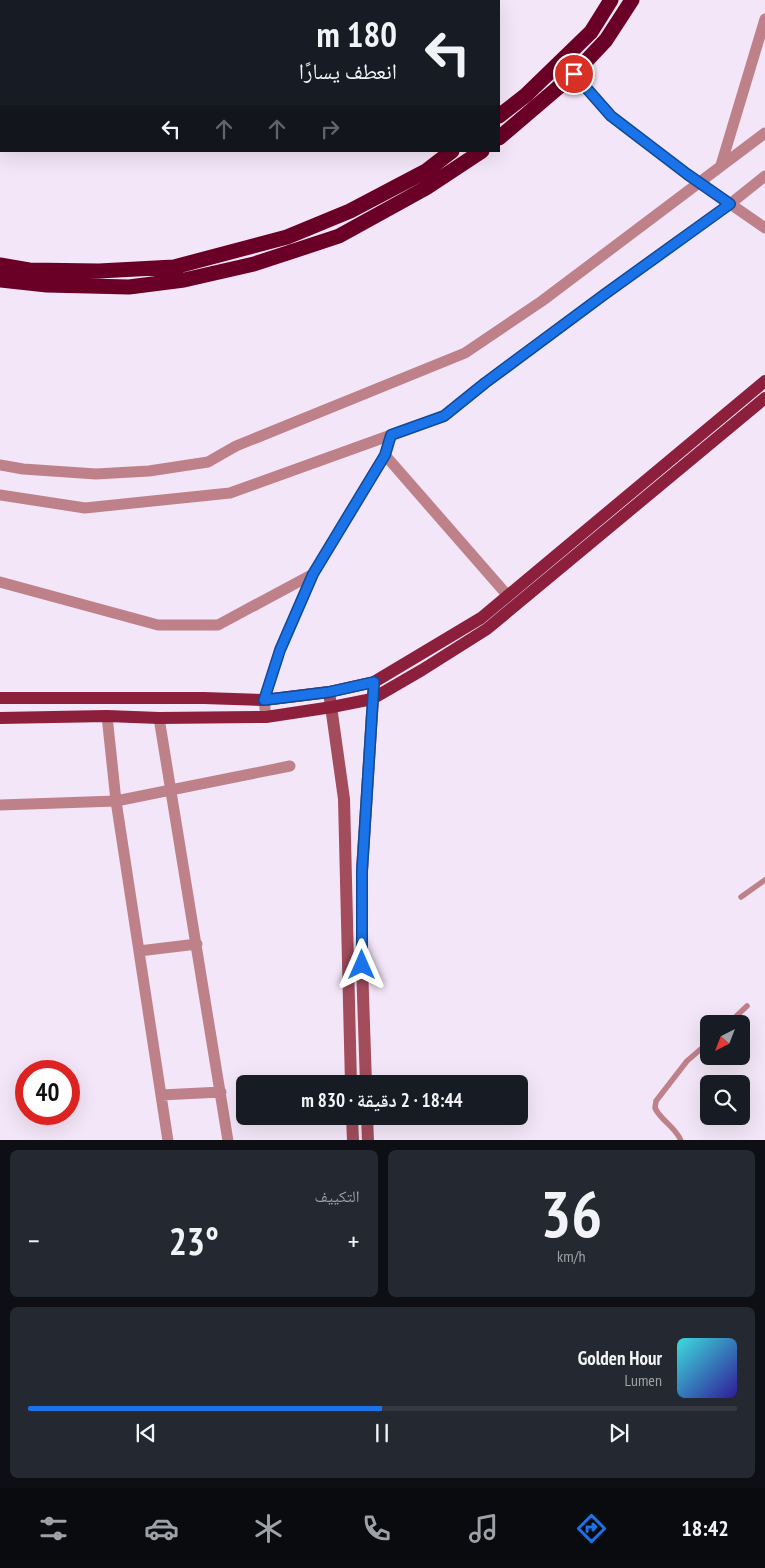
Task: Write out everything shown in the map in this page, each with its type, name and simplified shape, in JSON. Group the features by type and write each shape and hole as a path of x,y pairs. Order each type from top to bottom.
{"highway":[{"path":"500,115 526,96 591,32 611,0"},
{"path":"500,137 574,74 606,40 632,0"},
{"path":"0,265 29,270 99,271 174,267 287,237 359,206 426,171 451,152"},
{"path":"0,280 47,285 128,288 184,280 254,264 339,236 426,188 480,152"}],"main road":[{"path":"0,698 204,698 264,700 329,692 374,682 481,618 765,381"},
{"path":"0,718 107,716 159,718 266,717 372,699 486,629 765,398"}],"street":[{"path":"721,165 765,19"},
{"path":"574,74 611,116 698,182 765,228"},
{"path":"0,465 23,470 96,474 149,471 208,462 236,446 465,353 542,301 765,133"},
{"path":"0,494 85,508 230,493 444,416 485,383 730,204 765,176"},
{"path":"266,717 264,700 280,650 313,574 385,455 391,435"},
{"path":"385,455 508,596"},
{"path":"0,582 158,625 218,625 313,574"},
{"path":"366,1075 362,965 362,871 374,682"},
{"path":"329,692 344,799 351,1075"},
{"path":"107,716 116,800 168,1140"},
{"path":"159,718 228,1140"},
{"path":"0,805 116,800 290,766"},
{"path":"139,951 197,944"},
{"path":"162,1095 221,1092"},
{"path":"352,1125 353,1140"},
{"path":"367,1125 368,1140"}],"lane":[{"path":"741,897 765,880"},
{"path":"738,1015 747,1006"},
{"path":"681,1140 678,1134 658,1115 654,1108 656,1101 687,1061 700,1050"}],"route":[{"path":"362,965 362,871 374,682 329,692 264,700 280,650 313,574 385,455 391,435 444,416 485,383 605,294 730,204 611,116 574,74"}]}
